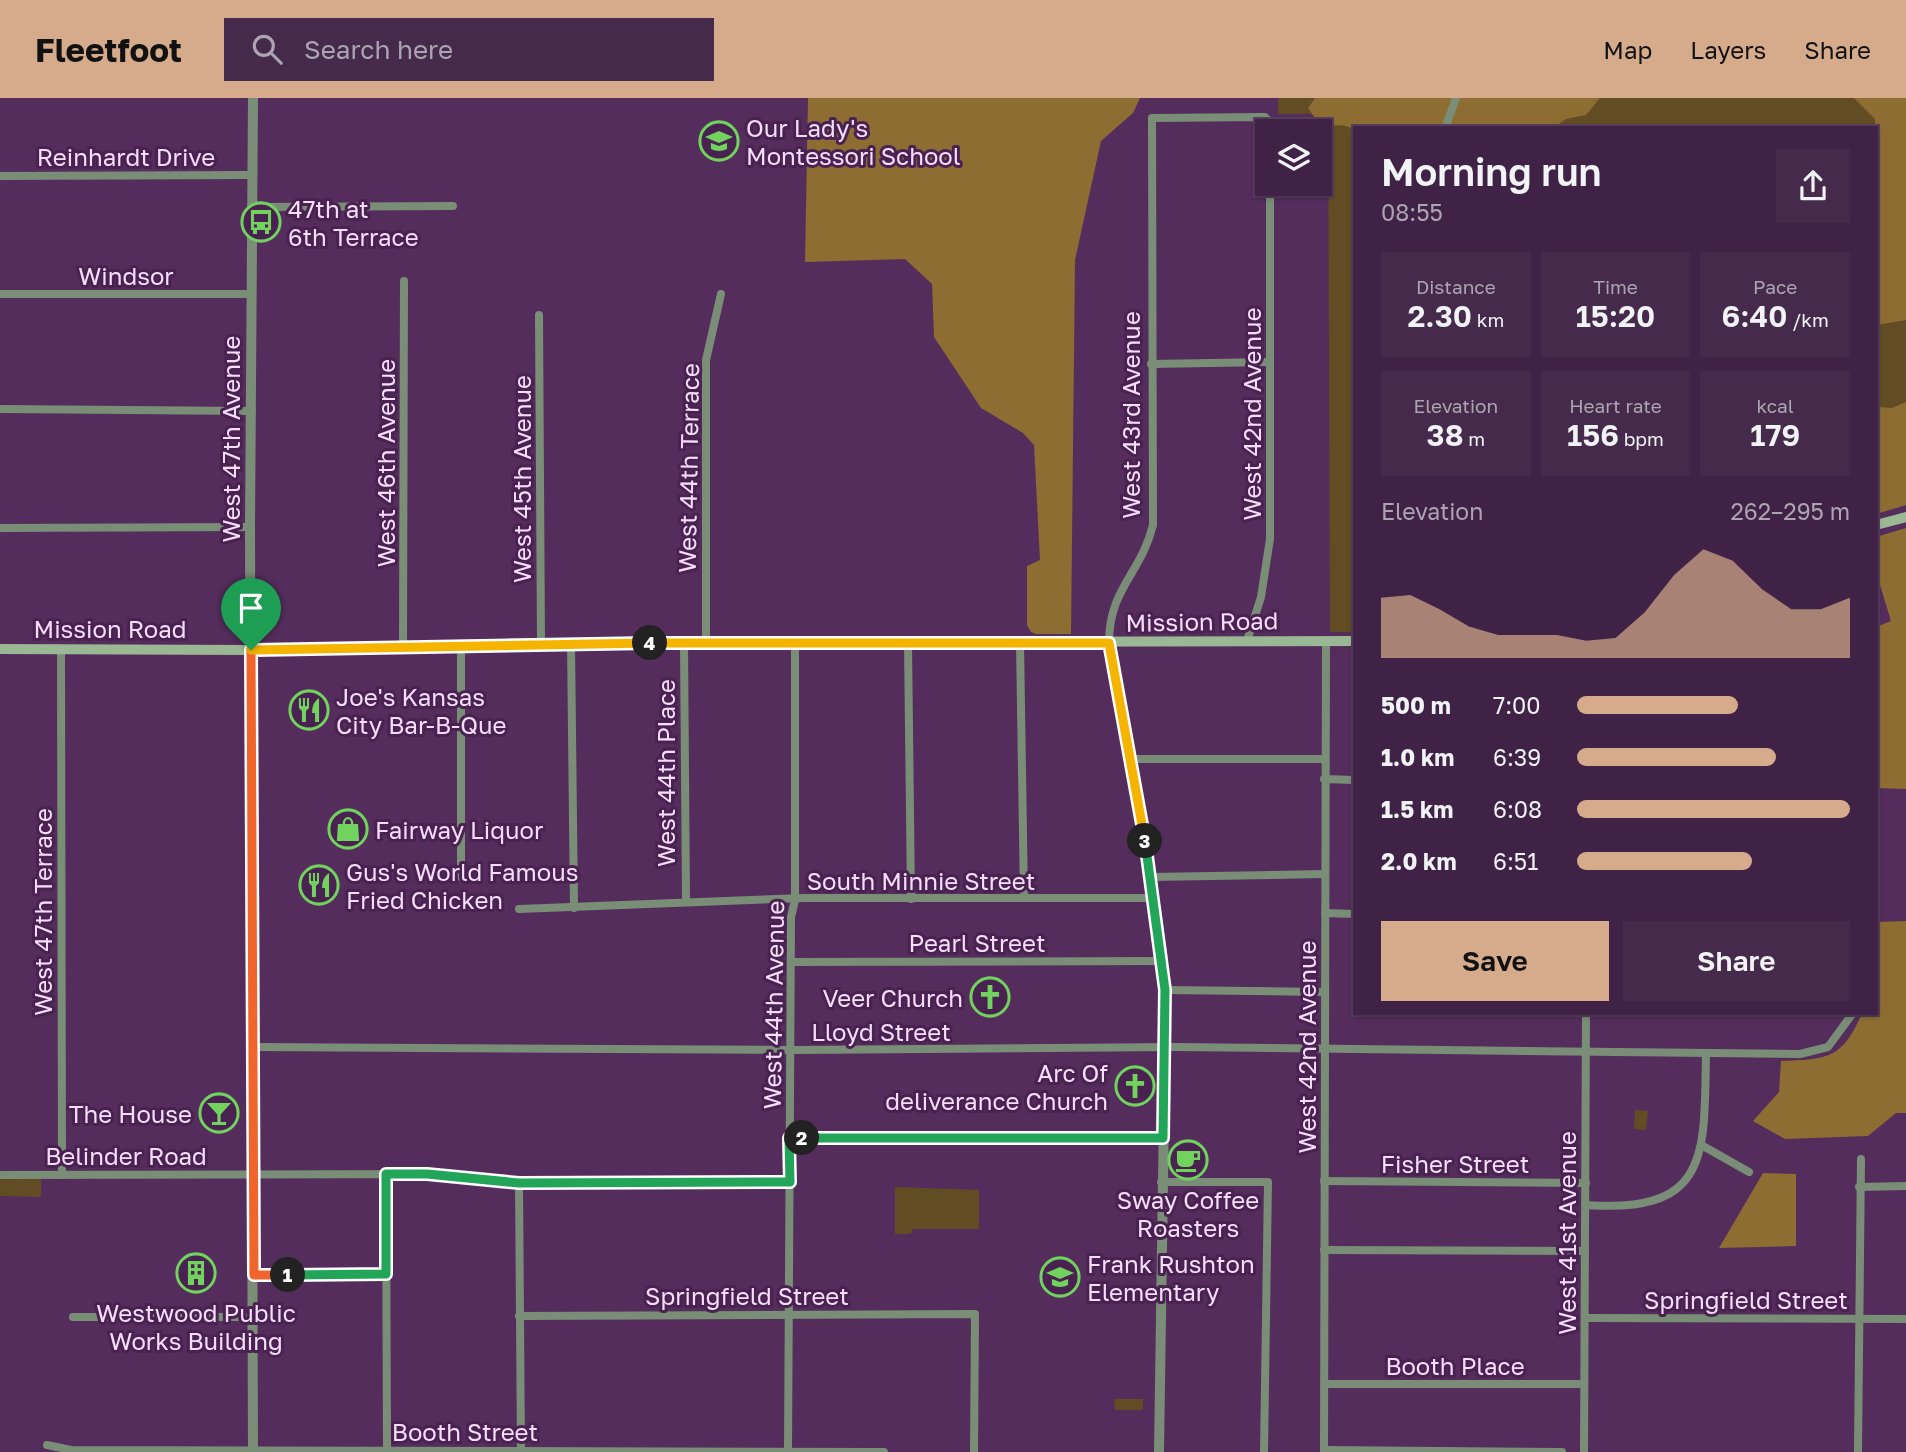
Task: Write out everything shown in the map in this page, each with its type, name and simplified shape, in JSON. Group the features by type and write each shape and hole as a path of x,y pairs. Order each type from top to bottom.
{"main road":[{"path":"1878,524 1906,517"},
{"name":"Mission Road","path":"0,649 251,650 541,643 1353,641"}],"street":[{"name":"West 47th Avenue","path":"253,98 250,527 254,1047 253,1451"},
{"path":"1446,126 1456,98"},
{"name":"West 43rd Avenue","path":"1159,1452 1165,990 1152,877 1109,643 1113,604 1148,544 1153,525 1152,118 1266,119"},
{"name":"Reinhardt Drive","path":"0,176 252,175"},
{"name":"West 42nd Avenue","path":"1247,641 1261,597 1270,539 1270,196"},
{"path":"251,207 453,206"},
{"name":"West 46th Avenue","path":"404,281 404,645"},
{"name":"Windsor","path":"0,294 252,294"},
{"name":"West 44th Terrace","path":"705,643 706,360 721,294"},
{"name":"West 45th Avenue","path":"539,315 541,643"},
{"path":"1151,364 1270,362"},
{"path":"0,409 252,411"},
{"path":"0,528 250,527"},
{"name":"West 42nd Avenue","path":"1324,1451 1325,641"},
{"path":"571,643 574,908"},
{"name":"West 44th Place","path":"684,643 686,902"},
{"name":"West 44th Avenue","path":"788,1452 788,1050 791,917 795,900 795,643"},
{"path":"908,643 911,899"},
{"path":"1020,643 1024,898"},
{"path":"461,645 461,877"},
{"name":"West 47th Terrace","path":"61,649 62,1175"},
{"path":"1130,759 1324,759"},
{"path":"1324,779 1353,780"},
{"path":"1152,877 1325,874"},
{"name":"South Minnie Street","path":"519,909 795,900 1154,898"},
{"path":"1325,914 1353,914"},
{"name":"Pearl Street","path":"791,962 1163,961"},
{"path":"1165,990 1325,992"},
{"name":"West 41st Avenue","path":"1584,1452 1586,1015"},
{"name":"Lloyd Street","path":"254,1047 788,1050 1165,1047 1812,1054 1828,1048 1838,1038 1852,1015"},
{"path":"1586,1205 1635,1206 1668,1195 1693,1171 1703,1146 1706,1053"},
{"path":"789,1138 1163,1138"},
{"path":"1703,1146 1749,1172"},
{"path":"1858,1452 1861,1159"},
{"path":"253,1174 427,1174 519,1183 790,1182"},
{"name":"Belinder Road","path":"0,1175 253,1174"},
{"path":"386,1174 387,1450"},
{"name":"Fisher Street","path":"1324,1181 1586,1183"},
{"path":"1161,1182 1268,1182 1264,1452"},
{"path":"519,1183 521,1451"},
{"path":"1859,1187 1906,1186"},
{"path":"1324,1250 1585,1251"},
{"path":"254,1275 386,1274"},
{"name":"Springfield Street","path":"519,1316 975,1314 974,1452"},
{"path":"73,1317 254,1317"},
{"name":"Springfield Street","path":"1585,1318 1906,1319"},
{"name":"Booth Place","path":"1324,1384 1584,1384"},
{"name":"Booth Street","path":"47,1445 71,1450 884,1452"},
{"path":"1324,1451 1562,1452"}],"shaded area":[{"path":"808,98 1140,98 1133,113 1101,141 1075,260 1071,634 1036,634 1031,632 1027,625 1027,566 1040,560 1034,445 1023,433 981,408 934,337 932,284 905,259 805,262"},
{"path":"1278,98 1315,98 1308,108 1311,114 1278,114"},
{"path":"1315,98 1600,98 1586,115 1566,119 1556,126 1353,126 1353,129 1332,126 1332,119 1315,118 1308,108"},
{"path":"1328,98 1906,98 1906,505 1878,513 1878,126 1353,126 1353,632 1330,632 1328,196 1332,196 1332,119 1328,119"},
{"path":"1854,98 1906,98 1906,320 1878,325 1878,126 1875,126 1875,119"},
{"path":"1906,402 1906,505 1878,513 1878,407 1892,408"},
{"path":"1906,528 1906,789 1878,788 1878,626 1891,621 1878,579 1878,536"},
{"path":"1906,921 1906,1113 1896,1113 1868,1136 1785,1139 1753,1121 1779,1092 1781,1061 1831,1054 1847,1040 1861,1015 1878,1015 1878,922"},
{"path":"1635,1110 1648,1111 1646,1130 1634,1129"},
{"path":"1763,1173 1796,1174 1796,1246 1719,1248"},
{"path":"0,1178 41,1178 41,1197 0,1196"},
{"path":"895,1187 979,1190 979,1229 912,1229 911,1234 895,1234"},
{"path":"1114,1399 1143,1399 1143,1410 1115,1410"}],"place":[{"name":"Our Lady's Montessori School","path":"719,141"},
{"name":"47th at 6th Terrace","path":"261,222"},
{"name":"Joe's Kansas City Bar-B-Que","path":"309,710"},
{"name":"Fairway Liquor","path":"348,829"},
{"name":"Gus's World Famous Fried Chicken","path":"319,885"},
{"name":"Veer Church","path":"990,997"},
{"name":"Arc Of deliverance Church","path":"1135,1086"},
{"name":"The House","path":"219,1113"},
{"name":"Sway Coffee Roasters","path":"1188,1160"},
{"name":"Westwood Public Works Building","path":"196,1273"},
{"name":"Frank Rushton Elementary","path":"1060,1277"}],"route":[{"path":"541,643 1109,643 1152,877 1163,961 1163,1138 789,1138 790,1182 519,1183 427,1174 386,1174 386,1274 254,1275 251,650 541,643"}]}
